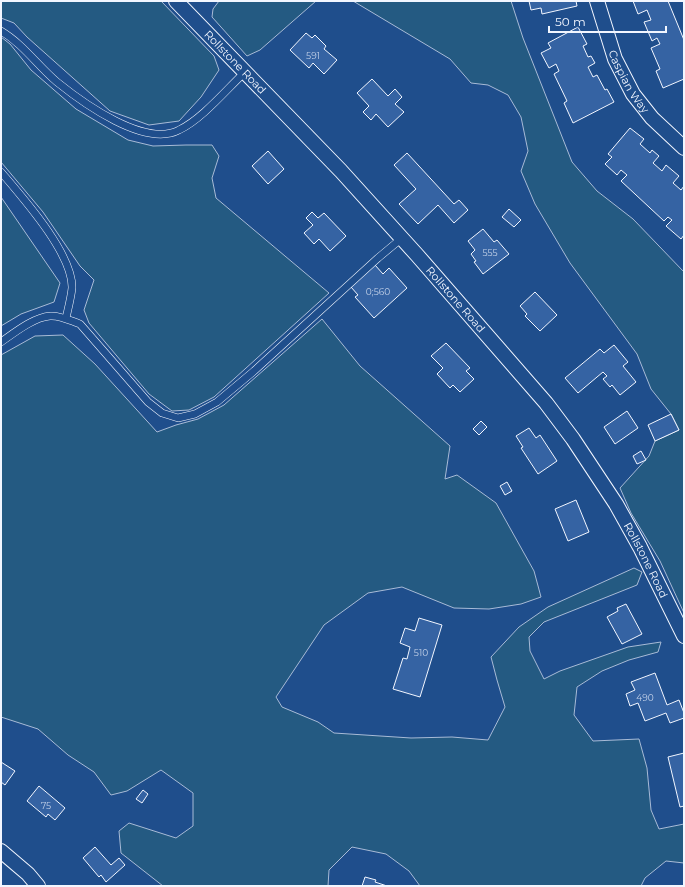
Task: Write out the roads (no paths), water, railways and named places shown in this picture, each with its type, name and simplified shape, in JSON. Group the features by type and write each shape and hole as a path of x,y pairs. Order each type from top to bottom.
{"street":[{"name":"Rollstone Road","path":"176,1 341,171 402,238 546,403 573,439 634,534 684,636"},
{"name":"Caspian Way","path":"597,1 615,59 633,94 652,118 684,148"},
{"path":"1,851 28,874 38,886"}],"lane":[{"path":"1,31 16,41 57,82 91,107 116,122 150,134 166,134 178,131 205,111 245,72"},
{"path":"1,172 37,216 63,257 69,272 72,287 66,318"},
{"path":"1,342 33,321 50,316 66,318 80,324 148,402 162,413 178,418 195,414 217,402 254,371 402,238"}]}
